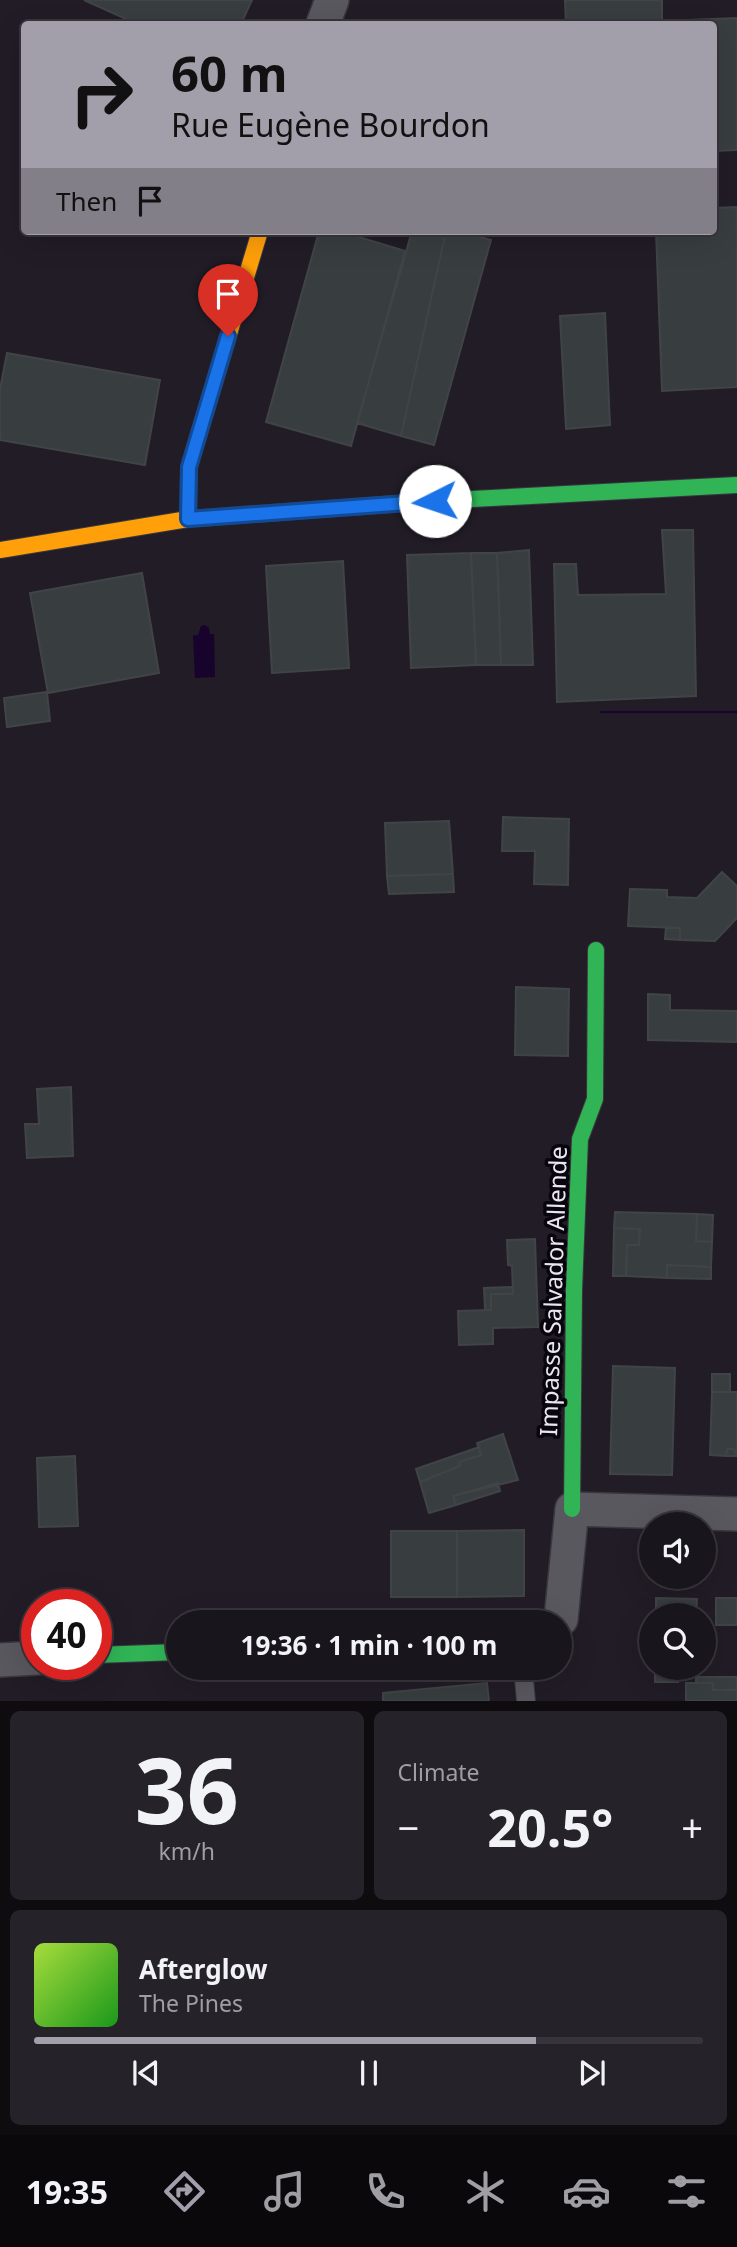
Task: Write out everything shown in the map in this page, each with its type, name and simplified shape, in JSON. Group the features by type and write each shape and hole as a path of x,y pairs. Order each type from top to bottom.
{"street":[{"path":"324,21 332,0"},
{"path":"188,519 189,467 259,235"},
{"path":"0,550 188,519 435,501 737,485"},
{"name":"Impasse Salvador Allende","path":"572,1509 574,1290 580,1139 595,1099 596,950"},
{"path":"562,1610 572,1509 737,1514"},
{"path":"112,1654 166,1652"},
{"path":"0,1660 21,1659"}],"lane":[{"path":"524,1680 526,1701"}],"shaded area":[{"path":"205,625 210,634 214,634 215,677 195,678 193,635 198,635 201,626"},
{"path":"737,711 737,713 599,713"}],"building":[{"path":"84,0 252,0 242,21 130,21"},
{"path":"565,0 662,0 662,21 566,21"},
{"path":"737,18 737,150 717,151 717,21 662,21"},
{"path":"737,207 737,387 662,391 656,235 717,235 717,208"},
{"path":"318,235 352,235 405,251 351,446 266,422"},
{"path":"411,235 445,235 401,436 357,423"},
{"path":"445,235 473,235 491,240 434,445 401,436"},
{"path":"605,313 610,425 566,429 560,316"},
{"path":"7,353 160,380 145,465 0,440 0,389"},
{"path":"662,530 693,530 696,696 557,702 554,564 576,564 578,595 666,594"},
{"path":"529,550 533,665 501,665 497,553"},
{"path":"471,553 476,665 411,668 407,555"},
{"path":"471,553 497,553 501,665 476,665"},
{"path":"343,561 349,668 272,673 266,566"},
{"path":"142,573 159,673 48,693 30,593"},
{"path":"47,692 50,721 7,727 4,698"},
{"path":"503,817 569,819 568,885 534,884 535,851 502,851"},
{"path":"449,821 453,874 387,876 385,823"},
{"path":"722,872 737,886 737,918 715,941 680,940 680,928 628,926 630,889 667,890 667,897 697,898"},
{"path":"453,874 454,892 389,894 387,876"},
{"path":"666,927 680,928 680,940 665,939"},
{"path":"516,987 569,989 568,1056 515,1055"},
{"path":"648,994 670,995 670,1010 737,1011 737,1042 648,1040"},
{"path":"71,1087 73,1156 27,1158 25,1124 39,1124 37,1089"},
{"path":"615,1212 697,1214 696,1241 712,1242 711,1267 667,1265 667,1278 626,1276 627,1245 639,1245 640,1229 614,1228"},
{"path":"697,1214 713,1215 712,1242 696,1241"},
{"path":"614,1228 640,1229 639,1245 627,1245 626,1276 613,1276"},
{"path":"535,1239 538,1327 493,1328 493,1344 459,1345 458,1311 491,1310 491,1294 513,1294 507,1240"},
{"path":"667,1265 711,1267 711,1279 667,1278"},
{"path":"513,1287 513,1294 491,1294 491,1310 485,1310 484,1288"},
{"path":"613,1366 675,1368 672,1475 610,1474"},
{"path":"712,1374 730,1374 730,1392 712,1392"},
{"path":"712,1392 737,1392 737,1453 734,1449 727,1449 726,1456 710,1455"},
{"path":"503,1434 518,1480 453,1496 456,1505 429,1513 420,1482 460,1466 459,1462 481,1455 477,1443"},
{"path":"479,1447 481,1455 459,1462 460,1466 420,1482 416,1469"},
{"path":"727,1449 734,1449 737,1456 726,1456"},
{"path":"75,1456 78,1526 39,1527 37,1458"},
{"path":"498,1483 500,1491 456,1505 453,1496"},
{"path":"524,1530 524,1596 457,1597 457,1531"},
{"path":"391,1531 457,1531 457,1597 391,1597"},
{"path":"656,1598 697,1599 697,1603 656,1603"},
{"path":"716,1598 737,1598 737,1625 716,1625"},
{"path":"716,1677 737,1677 737,1690 713,1690 713,1683 696,1683 696,1680 716,1680"},
{"path":"655,1680 678,1680 678,1682"},
{"path":"487,1683 489,1701 383,1701 383,1693"},
{"path":"686,1683 713,1683 713,1690 737,1690 737,1701 686,1701"}],"traffic: fast":[{"path":"253,514 737,485"},
{"path":"572,1509 574,1290 580,1139 595,1099 596,950"},
{"path":"112,1654 166,1652"}],"traffic: slow":[{"path":"188,519 189,467 259,235"},
{"path":"0,550 188,519 253,514"}],"route":[{"path":"228,336 189,467 188,519 435,501"}]}
